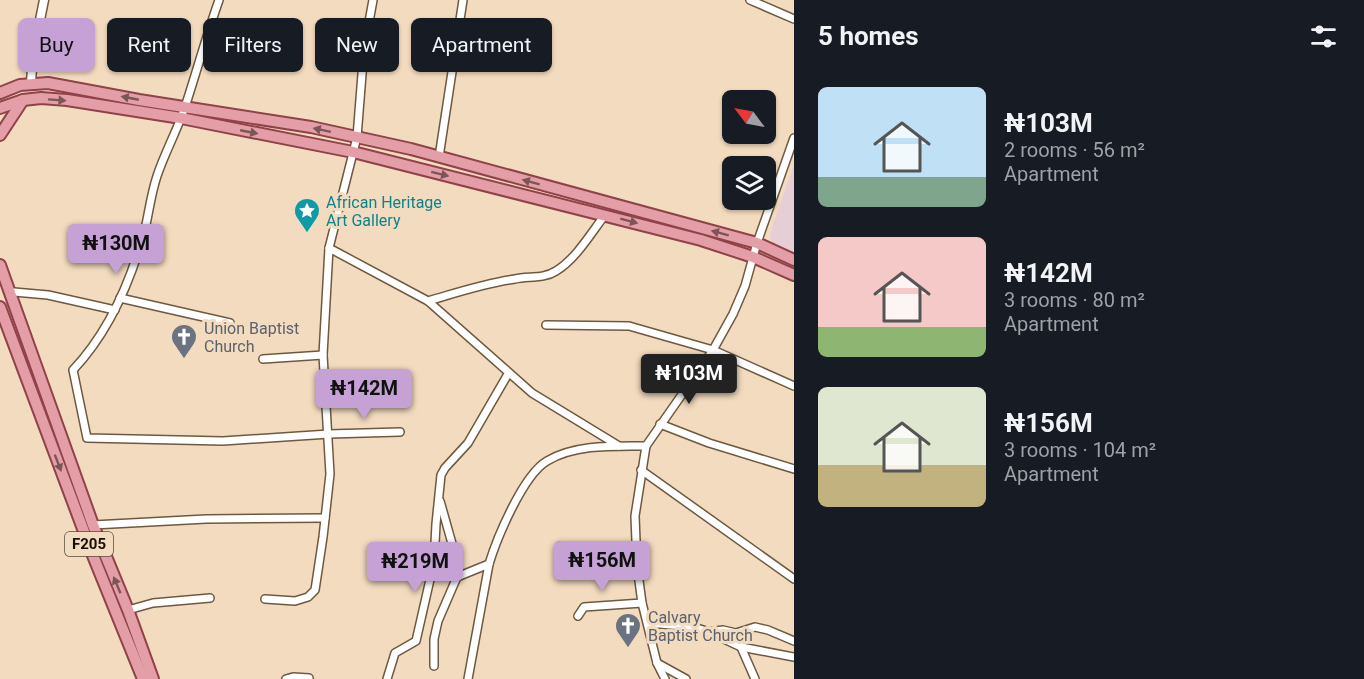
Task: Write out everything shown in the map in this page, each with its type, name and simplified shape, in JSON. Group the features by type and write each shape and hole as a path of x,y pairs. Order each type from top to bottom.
{"main road":[{"path":"0,93 31,82 48,83 357,137 757,243 794,260"},
{"path":"0,108 23,100 67,100 180,118 353,152 605,215 753,256 794,275"},
{"path":"0,135 23,100"},
{"path":"0,254 45,376 49,402"},
{"path":"0,265 93,525"},
{"name":"F205","path":"0,307 92,553 143,679"},
{"path":"0,326 39,407"},
{"name":"F205","path":"93,525 153,679"}],"street":[{"path":"31,82 33,55 44,0"},
{"path":"219,0 185,106 149,201 146,226 120,298 99,339 73,370 87,438 223,441 400,432"},
{"path":"266,599 296,601 308,597 315,590 330,474 323,355 329,248 357,137 364,49 373,0"},
{"path":"439,157 463,0"},
{"path":"750,0 794,19"},
{"path":"665,679 657,663 642,603 637,566 635,516 646,446 712,350 741,296 794,138"},
{"path":"428,301 514,279 554,273 586,240 605,215"},
{"path":"329,248 348,256 428,301 532,393 619,446"},
{"path":"14,292 48,295 115,310"},
{"path":"120,298 230,323"},
{"path":"546,326 629,326 712,350 794,386"},
{"path":"263,359 323,355"},
{"path":"387,679 394,653 416,641 434,562 439,481 445,468 468,443 508,374"},
{"path":"660,424 709,443 794,469"},
{"path":"468,679 489,564 507,516 535,473 545,462 562,454 619,446 646,446"},
{"path":"641,470 794,579"},
{"path":"434,666 434,639 438,621 457,578 453,547 439,498"},
{"path":"93,525 206,519 325,518"},
{"path":"560,546 637,566"},
{"path":"457,578 489,564"},
{"path":"128,610 153,603 210,598"},
{"path":"578,616 584,607 642,603"},
{"path":"648,623 694,627 741,647 794,657"},
{"path":"709,632 723,630 736,633 755,627 794,641"},
{"path":"736,633 755,679"},
{"path":"657,663 686,679"},
{"path":"286,679 309,678"}],"shaded area":[{"path":"794,165 794,254 773,245 770,237"}],"place":[{"name":"African Heritage Art Gallery","path":"307,234"},
{"name":"Union Baptist Church","path":"184,360"},
{"name":"Calvary Baptist Church","path":"628,649"}]}
